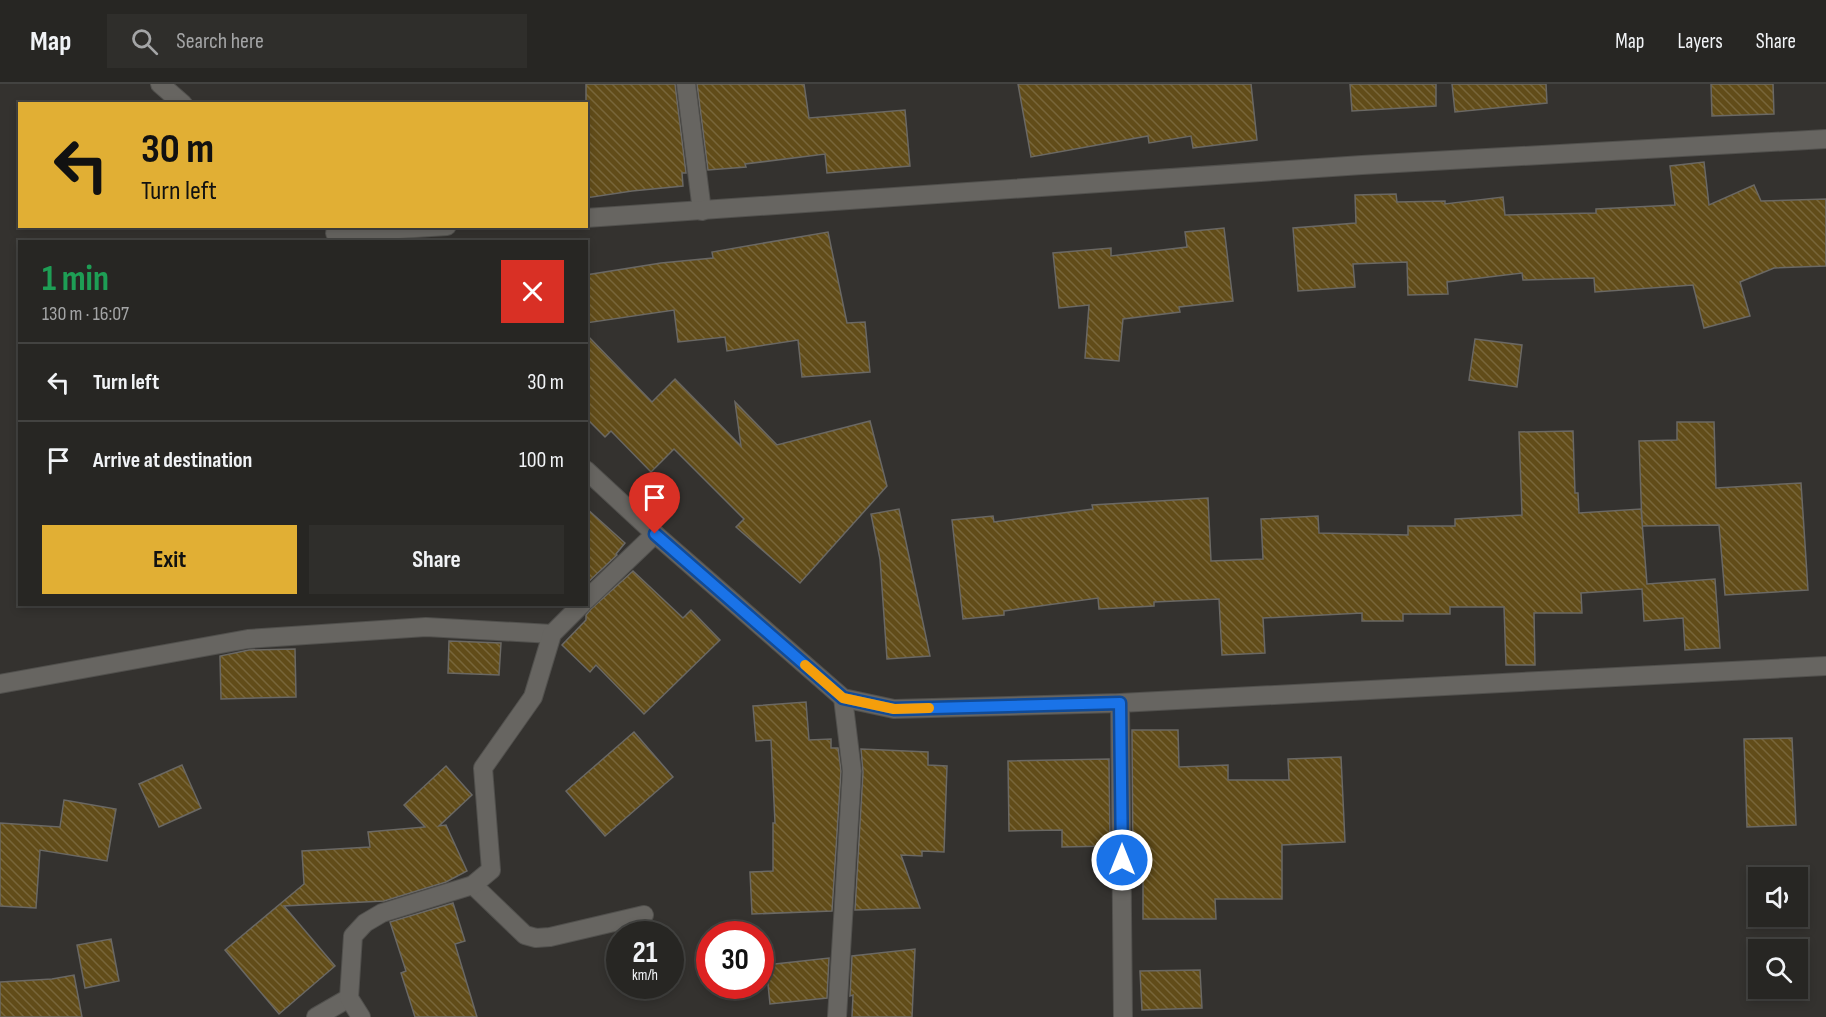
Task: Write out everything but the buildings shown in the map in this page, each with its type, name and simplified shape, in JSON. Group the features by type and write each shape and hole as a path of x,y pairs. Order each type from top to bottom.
{"street":[{"path":"160,84 181,102"},
{"path":"686,84 702,211"},
{"path":"588,218 1350,166 1826,139"},
{"path":"335,234 419,228"},
{"path":"588,472 655,534 843,698 894,709 1120,703 1826,666"},
{"path":"588,598 655,534"},
{"path":"361,1017 349,998 353,936 365,923 382,913 473,885 491,870 483,768 533,697 552,634 580,606"},
{"path":"0,684 248,639 426,627 552,634"},
{"path":"837,1017 852,771 843,698"},
{"path":"1120,703 1123,1017"},
{"path":"473,885 525,935 536,938 550,937 644,915"},
{"path":"316,1017 349,998"}],"slow traffic":[{"path":"805,665 843,698 894,709 929,708"}],"route":[{"path":"655,534 843,698 894,709 1120,703 1122,860"}]}
